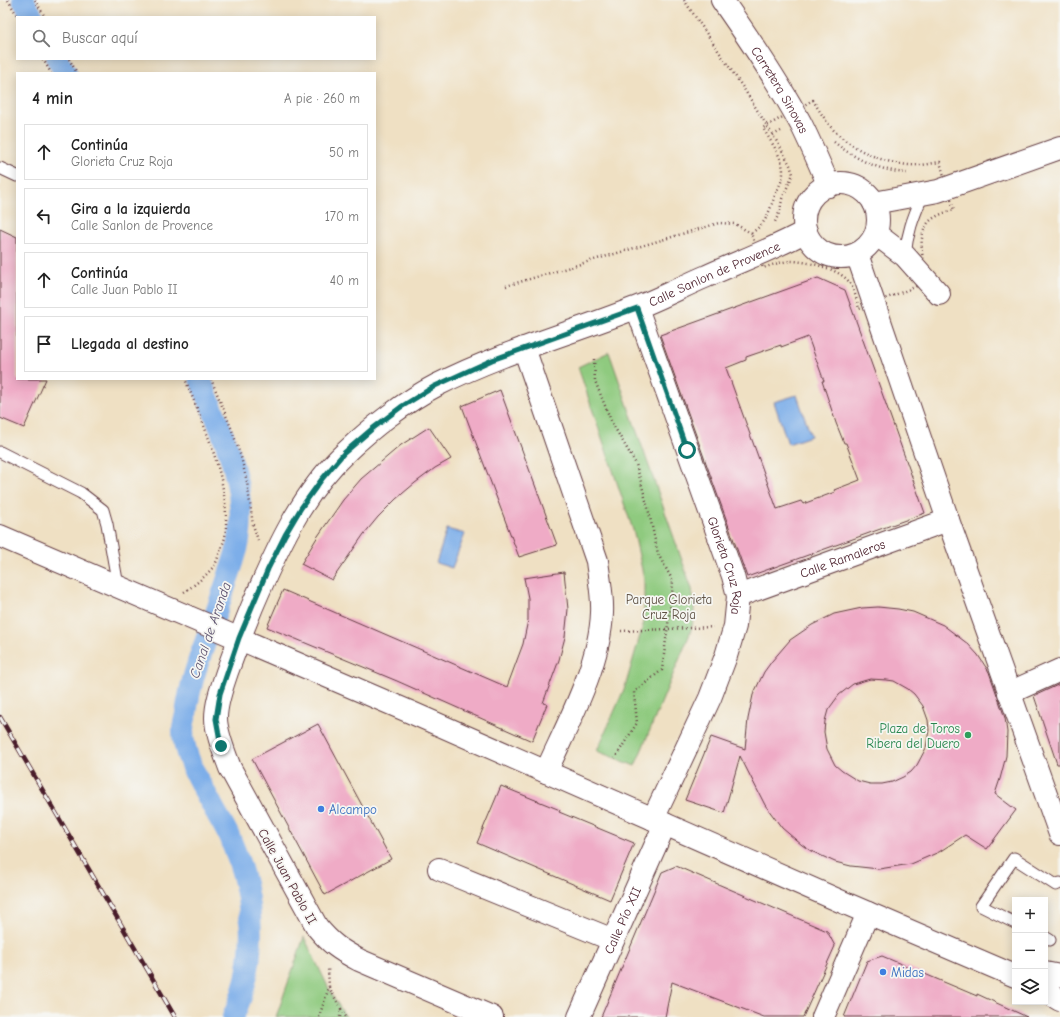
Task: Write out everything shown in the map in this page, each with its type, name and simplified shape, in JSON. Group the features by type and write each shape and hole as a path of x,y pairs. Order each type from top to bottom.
{"street":[{"name":"Carretera Sinovas","path":"722,0 751,42 796,116 829,186"},
{"path":"874,203 938,191 944,175 1060,148"},
{"path":"844,183 856,186 866,193 874,203 878,214 876,234 867,247 857,254 846,257 834,257 822,253 813,245 806,232 804,223 805,210 811,199 820,190 829,186 844,183"},
{"name":"Calle Sanlon de Provence","path":"229,634 268,569 285,535 305,502 322,479 344,453 401,407 435,386 492,360 637,308 709,275 754,245 806,232"},
{"path":"876,234 904,256 932,287"},
{"path":"857,254 948,520 1059,829"},
{"name":"Glorieta Cruz Roja","path":"637,308 730,569 738,596 735,626 726,656 659,822"},
{"path":"524,348 596,561 601,591 602,613 600,629 590,669 579,698 546,772"},
{"name":"Calle Ramaleros","path":"738,596 948,520"},
{"path":"0,536 1012,975"},
{"name":"Calle Juan Pablo II","path":"229,634 216,719 221,746 234,775 317,927 326,939 338,949 359,960 492,1017"},
{"path":"1009,693 1060,670"},
{"name":"Calle Pío XII","path":"579,1017 613,940 659,822"},
{"path":"439,869 613,940"},
{"path":"823,1017 868,913"},
{"path":"980,960 1012,964"},
{"path":"1048,974 1060,976"},
{"path":"1048,993 1060,1000"}],"lane":[{"path":"0,168 16,176"},
{"path":"904,256 906,238 923,194"},
{"path":"0,452 81,493 103,510 108,524 118,586"},
{"path":"1012,922 981,906 1014,858 1056,885 1060,883"}],"path":[{"path":"8,0 17,16"},
{"path":"35,0 44,16"},
{"path":"684,0 767,125 790,165 793,174 782,199 780,211 775,223"},
{"path":"44,60 50,72"},
{"path":"70,60 76,72"},
{"path":"506,286 720,223 735,224 751,233 763,268 784,262 804,262 844,276 851,284 859,308 874,304 915,287 932,287 933,274 924,262 921,250 923,235 930,220 954,210 940,162 918,165 902,164 862,152 842,138 831,127 813,100 773,135"},
{"path":"751,233 760,228 767,217 783,173 777,154 763,128 767,125 796,116"},
{"path":"830,138 839,146 866,163 882,169 909,174"},
{"path":"594,359 595,381 612,423 636,464 648,508 658,554 673,581 662,670 634,692 637,723 615,758"},
{"path":"161,605 191,588 205,576 214,565 225,539 226,516 224,489 186,380"},
{"path":"212,380 241,457 247,482 253,525 268,569"},
{"path":"600,629 625,632 715,626"},
{"path":"319,1017 329,987 346,1017"},
{"path":"340,1017 341,1009"}],"green space":[{"name":"Parque Glorieta Cruz Roja","path":"609,352 692,589 694,602 694,613 689,636 635,766 597,751 625,687 644,622 644,579 634,533 578,367"},
{"path":"304,937 332,995 346,1017 276,1017"}],"water":[{"path":"797,395 811,436 788,444 774,402"},
{"path":"447,529 465,534 452,568 436,563"}],"building":[{"path":"0,229 16,237 16,380 46,380 24,428 0,418"},
{"path":"818,278 845,290 925,513 747,577 660,335","holes":["808,337 824,381 822,381 836,423 844,443 846,443 860,480 834,490 835,492 803,504 801,501 777,509 726,368 746,360 746,357 781,345 781,347"]},
{"path":"500,390 557,545 519,557 462,406"},
{"path":"429,427 451,459 435,468 415,483 378,517 364,534 332,580 301,564 343,500 361,479 401,445"},
{"path":"564,572 568,609 565,637 559,660 543,703 547,704 532,741 397,681 267,627 283,590 507,687 523,644 528,620 528,598 524,578"},
{"name":"Plaza de Toros Ribera del Duero","path":"878,607 913,612 943,625 968,644 978,655 989,672 1005,718 1007,732 1006,756 995,794 1016,810 987,849 965,835 939,852 911,864 879,869 851,866 835,862 811,851 782,828 765,805 740,756 724,813 685,800 711,737 745,749 748,719 753,695 764,672 790,640 812,625 834,614 862,608","holes":["870,679 894,681 914,694 923,706 928,720 929,730 926,748 917,765 911,772 892,782 870,784 858,781 835,765 827,749 824,732 825,721 828,710 839,695 853,684"]},
{"path":"1060,684 1060,764 1057,764 1034,696"},
{"name":"Alcampo","path":"318,724 391,859 325,895 252,759"},
{"path":"501,786 634,843 610,900 477,843"},
{"path":"676,866 827,931 835,946 803,1017 764,1017 672,982 665,1017 601,1017 662,872"},
{"path":"882,956 977,996 977,994 1027,1017 844,1017 867,961"}],"waterway":[{"name":"Canal de Aranda","path":"23,0 32,16"},
{"name":"Canal de Aranda","path":"58,60 65,72"},
{"name":"Canal de Aranda","path":"200,380 231,458 240,498 241,519 237,550 196,669 190,691 183,730 189,760 227,832 239,862 245,884 251,929 250,951 247,974 233,1017"}],"railway":[{"path":"0,717 175,1017"}],"place":[{"name":"Plaza de Toros Ribera del Duero","path":"968,735"},
{"name":"Alcampo","path":"321,809"},
{"name":"Midas","path":"883,972"}],"route":[{"path":"221,746 216,719 220,694 239,638 268,569 285,535 301,508 322,479 344,453 401,407 435,386 492,360 637,308 687,450"}]}
